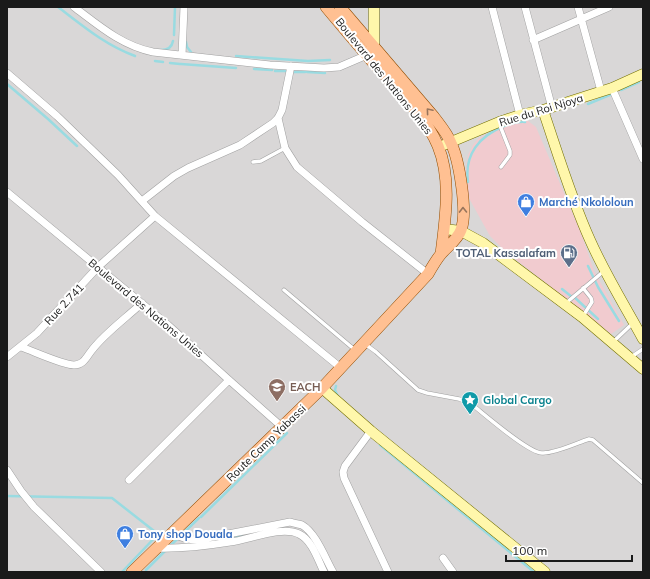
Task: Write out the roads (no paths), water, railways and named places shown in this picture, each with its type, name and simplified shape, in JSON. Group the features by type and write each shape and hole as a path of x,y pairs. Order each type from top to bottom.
{"main road":[{"name":"Boulevard des Nations Unies","path":"326,7 421,118 439,147 444,168 447,210 441,254"},
{"name":"Boulevard des Nations Unies","path":"340,7 444,131 451,143 458,167 464,208 461,231"},
{"name":"Route Camp Yabassi","path":"132,572 322,388 428,274 441,254 461,231"}],"street":[{"path":"74,7 111,35 141,50 270,64 324,68 339,67 367,55 374,46 374,7"},
{"path":"182,54 184,7"},
{"path":"492,7 520,115"},
{"path":"525,7 548,109 576,208 604,270 643,339"},
{"path":"578,7 601,91"},
{"path":"533,40 610,7"},
{"path":"142,201 174,176 240,145 278,118 285,98 291,66"},
{"path":"7,73 57,116 118,175 155,216 341,368"},
{"name":"Rue du Roi Njoya","path":"439,147 499,122 520,115 548,109 612,88 643,74"},
{"path":"612,88 643,159"},
{"path":"278,118 285,148 297,167 362,222 428,274"},
{"name":"Boulevard des Nations Unies","path":"7,192 168,324 282,427"},
{"name":"Rue 2.741","path":"7,357 37,333 98,267 155,216"},
{"path":"444,229 461,231 483,243 582,318 643,369"},
{"path":"21,347 66,364 79,364 83,362 98,344 142,303"},
{"path":"129,480 229,380"},
{"path":"322,388 371,431 545,572"},
{"path":"371,431 345,466 343,472 344,478 388,572"},
{"path":"7,470 20,491 34,507 101,572"},
{"path":"171,534 182,539 197,540 290,522 302,526 310,532 319,544 333,572"},
{"path":"158,546 172,549 232,542 268,534 292,532 300,534 306,538 324,572"},
{"path":"443,558 453,572"}],"lane":[{"path":"499,122 510,151 510,155 501,167"},
{"path":"253,162 261,161 285,148"},
{"path":"564,304 604,270"},
{"path":"582,318 592,302 591,298 583,288"},
{"path":"284,290 360,348 376,352 418,390 459,399 470,403 528,448 542,453 551,452 589,439 593,440 643,483"},
{"path":"612,343 634,322"},
{"path":"630,358 643,350"}],"waterway":[{"path":"58,7 104,41 135,56"},
{"path":"174,35 175,7"},
{"path":"161,50 169,48 173,41"},
{"path":"186,42 187,47 191,52"},
{"path":"236,56 308,61 330,60"},
{"path":"155,61 163,62"},
{"path":"170,63 180,64"},
{"path":"181,64 236,68"},
{"path":"254,69 272,70"},
{"path":"275,71 287,71"},
{"path":"294,72 305,72"},
{"path":"307,72 325,73"},
{"path":"621,90 639,82"},
{"path":"7,84 77,146"},
{"path":"588,104 612,94"},
{"path":"468,182 468,163 475,148 481,141 487,135 504,126 517,122 525,122"},
{"path":"588,266 598,287 619,321"},
{"path":"562,289 572,297 573,296 598,319"},
{"path":"336,386 335,390 338,397"},
{"path":"201,517 287,433"},
{"path":"380,445 534,572"},
{"path":"7,496 112,498 163,538"},
{"path":"170,546 199,518"},
{"path":"122,572 161,531"},
{"path":"205,542 249,534"},
{"path":"146,570 165,551"}],"place":[{"name":"Marché Nkololoun","path":"526,217"},
{"name":"TOTAL Kassalafam","path":"569,268"},
{"name":"EACH","path":"277,402"},
{"name":"Global Cargo","path":"470,415"},
{"name":"Tony shop Douala","path":"125,549"}]}
